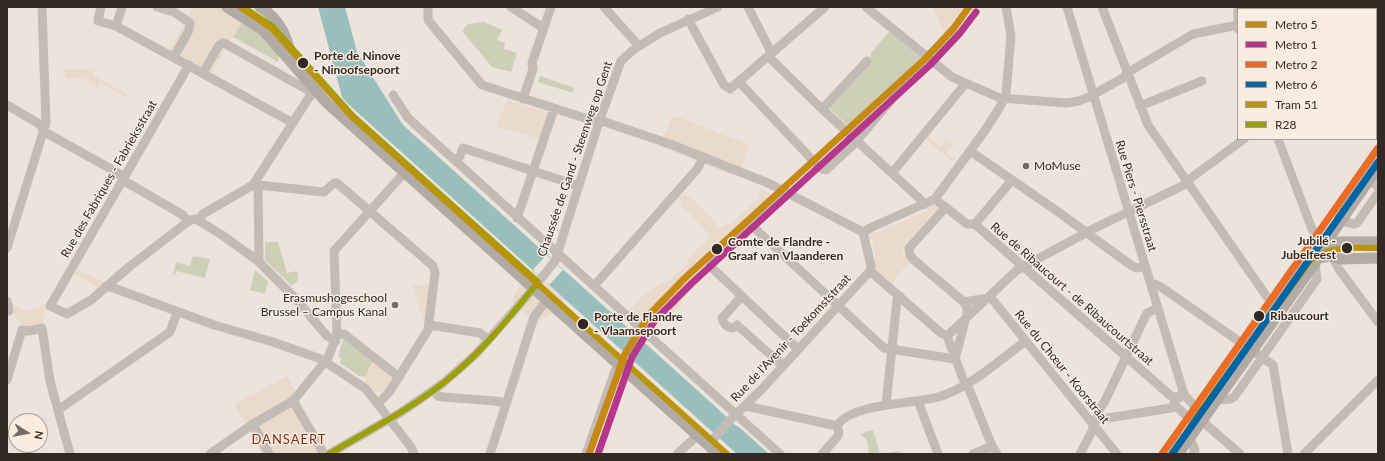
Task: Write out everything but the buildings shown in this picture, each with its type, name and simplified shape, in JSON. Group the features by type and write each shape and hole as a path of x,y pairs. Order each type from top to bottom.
{"main road":[{"path":"227,7 263,30 326,103 404,173 537,282 546,301 718,454"},
{"path":"260,7 275,18 281,26 289,48 292,62"},
{"path":"1328,250 1328,240 1378,166"},
{"path":"1178,454 1316,260 1339,238 1344,216 1378,176"},
{"path":"1339,238 1378,242"},
{"path":"1328,250 1341,259 1378,258"}],"street":[{"path":"7,248 46,123 42,7"},
{"path":"101,7 98,21 116,26 293,123"},
{"path":"116,26 122,7"},
{"path":"157,7 174,12 189,22 190,26 174,57"},
{"path":"428,7 428,20 482,85 703,157 768,183 863,232 871,266 870,271 941,333 947,336 955,359 994,450 973,454"},
{"path":"511,7 543,28"},
{"path":"523,99 533,69 532,63 550,7"},
{"path":"604,7 639,46"},
{"name":"Chaussée de Gand - Steenweg op Gent","path":"329,454 434,391 465,364 488,339 554,262 599,122 621,61 639,46 688,19 718,7"},
{"path":"748,7 769,48 771,59 822,109 920,199 923,205"},
{"path":"688,19 724,85 730,90 740,83 770,54 825,7"},
{"path":"866,7 952,77 1000,98 1067,103 1094,95 1123,78 1127,73 1193,34 1237,27"},
{"path":"863,232 935,199 1006,98 1011,36 1006,7"},
{"name":"Rue Piers - Piersstraat","path":"1068,7 1183,391"},
{"path":"1102,7 1148,125 1267,296 1272,300"},
{"path":"199,220 203,214 249,189 257,183 293,123 315,92 224,44 219,45 203,73"},
{"path":"740,83 820,168 826,170 856,140 927,58"},
{"path":"822,109 867,61"},
{"name":"Rue des Fabriques - Fabrieksstraat","path":"105,287 91,300 68,314 64,314 50,306 189,65"},
{"path":"1140,106 1202,82"},
{"path":"892,173 966,83"},
{"path":"393,95 408,118 594,286 733,417 780,454"},
{"path":"7,105 40,125 43,131 118,174 126,182 183,215 188,222"},
{"path":"517,218 554,109"},
{"path":"947,336 1022,266 1086,233 1184,186 1187,182 1243,140"},
{"path":"1278,140 1312,229 1328,250 1338,268 1378,322"},
{"path":"456,161 463,148 579,186"},
{"path":"1378,149 1336,209 1354,224 1357,223 1378,193"},
{"path":"970,151 1057,211 1132,266 1137,268 1145,266"},
{"path":"594,286 698,168 703,157"},
{"path":"210,454 254,424 293,401 324,362 336,338 334,251 404,173"},
{"path":"975,224 1012,180"},
{"path":"257,183 324,192 337,183 371,210 433,266 435,274 430,325 383,400 378,404"},
{"path":"257,183 258,261"},
{"path":"785,192 752,225 710,262 711,267 798,349"},
{"name":"Rue de Ribaucourt - de Ribaucourtstraat","path":"935,199 967,224 975,224 1172,397 1177,407 1193,422 1202,421"},
{"path":"946,208 909,248 910,255 914,260 964,302 967,309 968,316 962,324 955,359"},
{"path":"105,287 188,222 194,219 199,220 258,261 296,298 327,336 336,338 344,334 398,377"},
{"path":"752,225 884,348 955,359"},
{"path":"1316,260 1317,279 1235,396 1231,399 1216,402 1214,382 1240,343 1297,266 1316,260"},
{"name":"Rue de l'Avenir - Toekomststraat","path":"708,445 733,417 746,406 837,305 870,271"},
{"path":"1151,285 1155,284 1161,286 1273,365 1288,454"},
{"path":"105,287 111,287 218,326 273,342 324,362 366,389 411,447 414,454"},
{"path":"742,296 722,318 723,322 729,328 733,328 737,325 783,366"},
{"path":"886,405 897,300 900,296"},
{"path":"964,302 988,298"},
{"name":"Rue du Chœur - Koorstraat","path":"988,298 992,299 1095,421 1117,454"},
{"path":"7,301 8,311"},
{"path":"490,454 534,317 546,301"},
{"path":"1080,454 1147,313 1158,308"},
{"path":"58,410 170,332 177,312"},
{"path":"430,325 480,333 488,339"},
{"path":"7,380 22,330 29,331 42,328 50,381 70,454"},
{"path":"837,426 844,418 886,405 939,397 966,384 1026,341"},
{"path":"586,454 618,366"},
{"path":"1304,454 1378,380"},
{"path":"434,391 438,396 443,397 506,403"},
{"path":"1172,397 1179,398 1183,391"},
{"name":"Rue de Ribaucourt - de Ribaucourtstraat","path":"1183,391 1186,397 1200,412 1202,421 1240,454"},
{"path":"293,401 324,454"},
{"path":"918,401 938,454"},
{"path":"746,406 837,426"},
{"path":"1095,421 1177,407"},
{"path":"254,424 270,454"},
{"path":"822,454 838,436 839,432 837,426"},
{"path":"677,454 697,436"},
{"path":"1163,454 1175,437 1190,438 1195,450 1193,454"}],"green space":[{"path":"243,20 253,26 279,54 278,62 233,37"},
{"path":"484,22 502,30 497,40 505,43 504,49 517,53 511,72 492,67 462,31 468,24"},
{"path":"890,31 922,59 858,133 856,133 828,107 870,62 871,53"},
{"path":"540,76 574,88 573,93 538,82"},
{"path":"265,242 278,242 287,273 297,271 298,280 292,286 265,260"},
{"path":"193,256 210,259 205,278 176,271 175,275 173,275 176,262 190,266"},
{"path":"255,270 268,281 265,294 250,290"},
{"path":"347,339 374,360 369,368 368,377 359,376 340,363 341,359 338,355 343,340"},
{"path":"873,430 880,454 869,454 867,440 861,435 865,432"},
{"path":"900,451 901,454 880,454"}],"shaded area":[{"path":"193,7 222,7 243,20 229,43 217,45 225,50 208,80 165,57 183,26 182,24 190,29 187,18"},
{"path":"933,7 970,7 952,30 945,33"},
{"path":"65,69 85,69 94,72 93,75 127,94 125,97 100,83 97,89 94,84 90,85 91,82 81,78 65,79"},
{"path":"507,100 555,116 547,141 496,127"},
{"path":"678,117 750,145 741,169 734,176 659,146 672,118"},
{"path":"928,136 940,147 946,139 953,145 947,153 957,161 955,164 926,139"},
{"path":"760,189 769,193 776,200 707,262 711,269 686,291 683,288 676,295 682,304 651,333 626,311 647,292 649,293 662,282 664,284 689,263 687,260 711,236 681,205 681,201 677,198 684,194 694,201 707,213 719,228 734,221 759,198"},
{"path":"936,205 939,208 938,213 935,211 903,247 903,254 912,262 903,269 892,285 875,273 872,262 876,261 872,240 868,240 867,235 873,229 875,233 928,211 926,207"},
{"path":"77,268 103,282 106,282 95,288 95,286 74,274"},
{"name":"Porte de Flandre - Vlaamsepoort","path":"533,270 565,299 551,314 540,320 537,324 512,301 519,286"},
{"path":"433,284 425,325 412,286"},
{"path":"11,301 15,306 27,311 44,305 45,311 43,323 40,326 23,327 14,314"},
{"path":"374,360 394,378 386,390 382,392 375,391 364,384 369,368"},
{"path":"287,376 330,454 262,454 235,404"}],"water":[{"path":"318,7 345,7 357,52 403,125 769,454 737,454 347,103 342,97"}],"pier":[{"path":"546,255 563,270 549,285 533,270"}],"tunnel":[{"path":"1371,187 1378,178"}],"tram line":[{"name":"51","path":"240,7 271,28 352,117 727,454"},
{"path":"242,7 245,10"},
{"name":"51","path":"1173,454 1196,417 1310,261 1326,252 1342,248 1378,248"}],"metro line":[{"name":"5","path":"589,454 625,354 649,315 686,277 925,59 954,28 969,7"},
{"name":"1","path":"598,454 632,357 655,320 692,283 930,65 960,33 976,12"},
{"name":"2","path":"1162,454 1378,148"},
{"name":"6","path":"1172,454 1378,162"}],"transit line":[{"name":"R28","path":"243,7 272,26 353,116 538,282"},
{"name":"R28","path":"329,454 404,410 447,380 484,346 538,282"}],"place":[{"name":"Porte de Ninove - Ninoofsepoort","path":"303,63"},
{"name":"MoMuse","path":"1026,166"},
{"name":"Jubilé - Jubelfeest","path":"1347,248"},
{"name":"Comte de Flandre - Graaf van Vlaanderen","path":"717,249"},
{"name":"Erasmushogeschool Brussel – Campus Kanal","path":"395,305"},
{"name":"Ribaucourt","path":"1259,316"},
{"name":"Porte de Flandre - Vlaamsepoort","path":"583,324"}],"district":[{"name":"DANSAERT","path":"289,440"}]}
